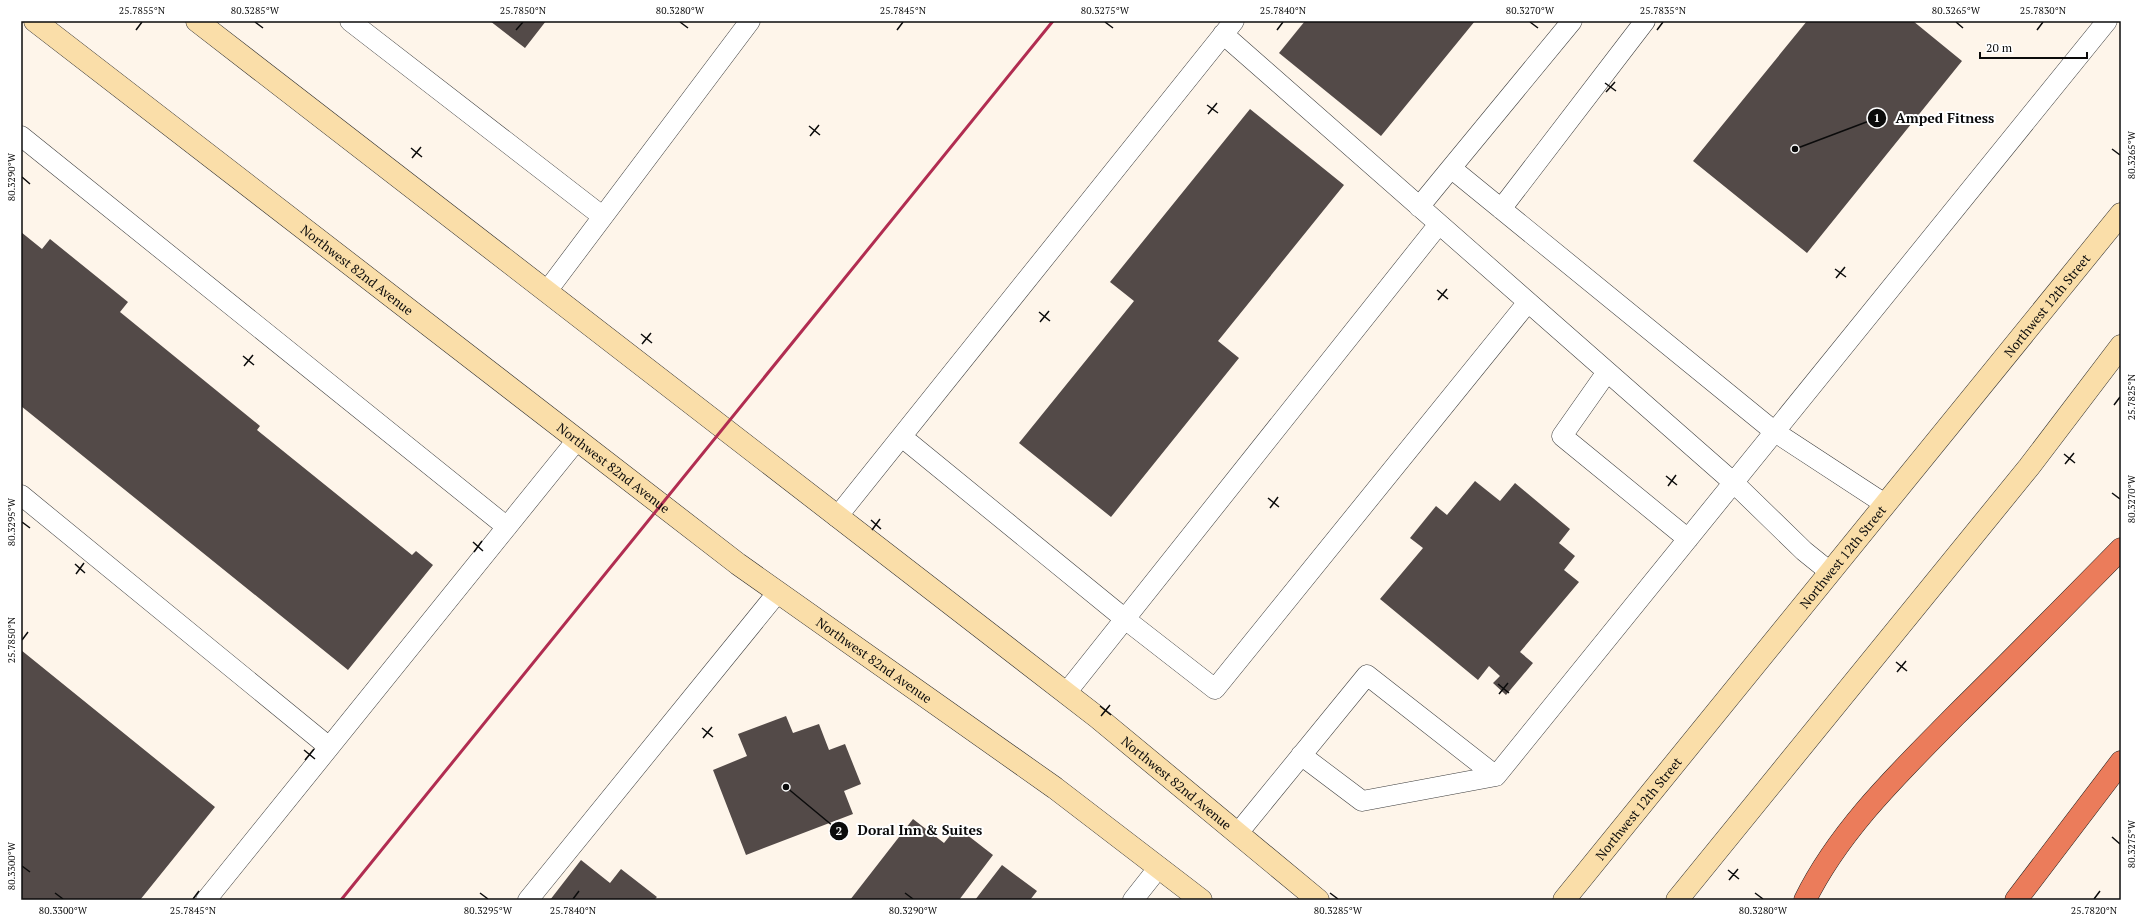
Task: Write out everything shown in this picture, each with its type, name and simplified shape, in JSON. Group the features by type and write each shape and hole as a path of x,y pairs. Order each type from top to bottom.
{"highway":[{"path":"1805,900 1830,857 1873,803 1914,758 2121,549"},
{"path":"2016,900 2121,762"}],"street":[{"name":"Northwest 82nd Avenue","path":"35,21 727,555 1055,788 1201,900"},
{"name":"Northwest 82nd Avenue","path":"197,21 1066,693 1138,750 1318,900"},
{"name":"Northwest 12th Street","path":"1564,900 2121,214"},
{"path":"1677,900 2024,473 2121,346"}],"lane":[{"path":"350,21 602,216"},
{"path":"547,291 750,21"},
{"path":"1419,207 1572,21"},
{"path":"1501,209 1645,21"},
{"path":"1301,755 1362,801 1496,776 2107,21"},
{"path":"837,517 902,438 1228,28 1419,207 1734,483 1804,551 1830,572"},
{"path":"21,136 507,527"},
{"path":"1451,168 1775,432 1885,504"},
{"path":"1066,693 1439,224"},
{"path":"902,438 1125,619 1215,689 1528,302"},
{"path":"1607,372 1562,436 1688,539"},
{"path":"206,900 577,440"},
{"path":"21,495 329,747"},
{"path":"528,900 778,592"},
{"path":"1238,833 1366,675 1496,776"},
{"path":"1133,900 1159,867"}],"building":[{"path":"490,21 546,21 525,48"},
{"path":"1305,21 1475,21 1381,136 1279,53"},
{"path":"1807,21 1913,21 1962,61 1807,253 1693,161"},
{"path":"1250,109 1344,185 1218,341 1239,358 1111,517 1019,443 1134,301 1110,282"},
{"path":"21,232 42,249 50,239 128,302 120,312 260,426 257,430 412,555 416,551 433,565 348,670 21,406"},
{"path":"1475,481 1500,501 1515,483 1570,529 1559,543 1575,556 1564,570 1579,582 1520,652 1533,663 1506,695 1493,683 1500,676 1489,666 1478,680 1380,599 1423,548 1410,538 1436,506 1447,515"},
{"path":"21,650 215,807 140,900 21,900"},
{"path":"786,716 793,733 819,724 829,750 845,744 861,784 844,791 853,814 746,855 713,770 747,756 738,734"},
{"path":"913,819 944,843 957,827 993,855 959,900 850,900"},
{"path":"581,860 610,883 621,869 657,897 654,900 550,900"},
{"path":"1002,865 1037,891 1030,900 975,900"}],"railway":[{"path":"341,900 1053,21"}],"place":[{"name":"Amped Fitness","path":"1795,149"},
{"name":"Doral Inn & Suites","path":"786,787"}]}
